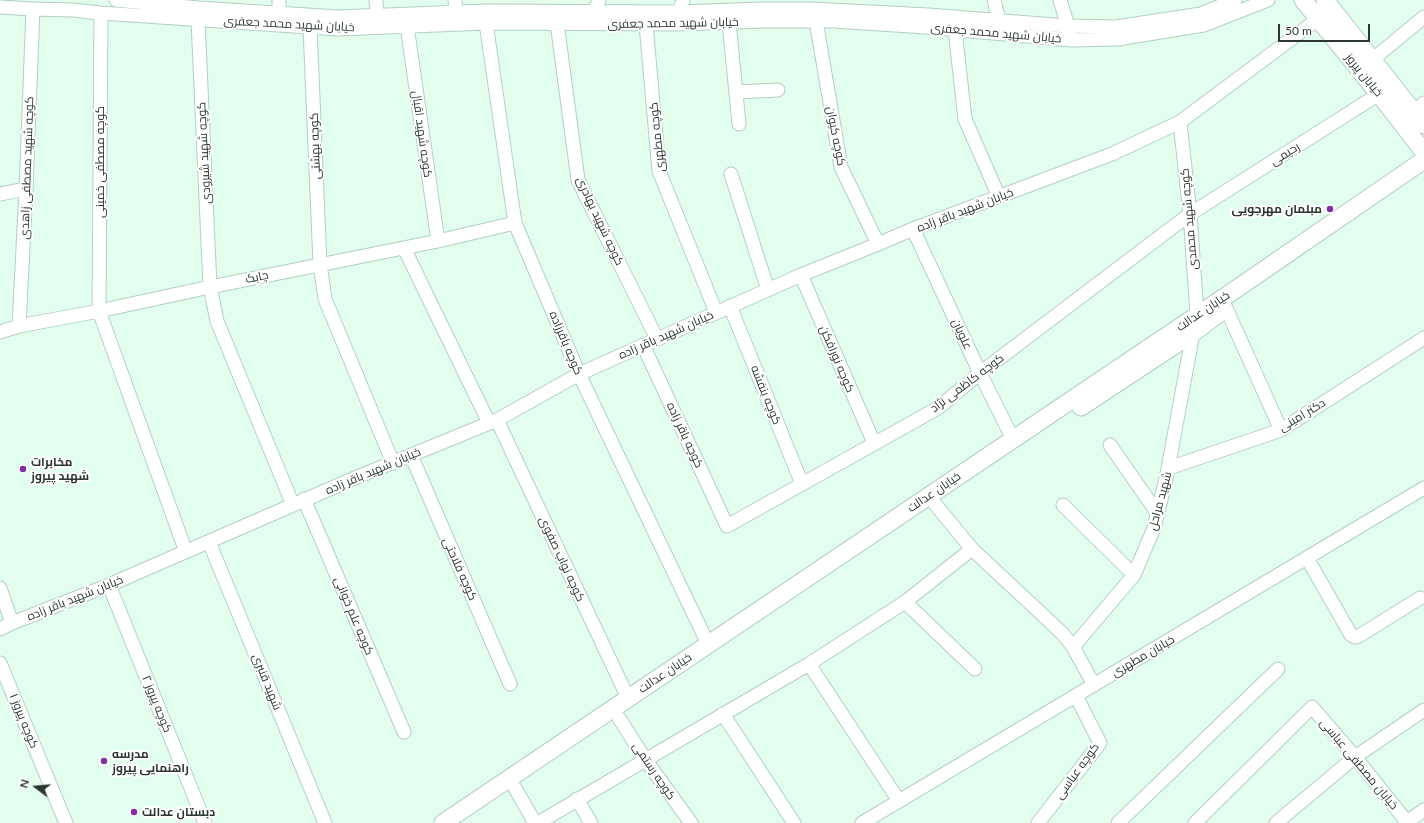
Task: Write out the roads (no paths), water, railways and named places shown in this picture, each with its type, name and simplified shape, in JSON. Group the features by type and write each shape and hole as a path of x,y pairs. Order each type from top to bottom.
{"main road":[{"name":"خیابان پیروز","path":"1303,0 1424,152"},
{"name":"خیابان پیروز","path":"1325,0 1372,60 1419,108 1424,125"},
{"name":"خیابان عدالت","path":"443,823 1197,315 1424,160"},
{"name":"خیابان عدالت","path":"464,823 935,504 1193,333 1226,308 1424,174"}],"street":[{"name":"خیابان شهید محمد جعفری","path":"116,0 279,6 338,17 377,15 456,6 681,6 762,9 811,8 928,15 1067,26 1116,27 1201,14 1235,0"},
{"path":"376,0 377,15"},
{"path":"994,0 999,21"},
{"path":"1060,0 1072,40"},
{"name":"خیابان شهید محمد جعفری","path":"0,6 338,29 486,23 646,24 833,21 1072,40 1117,39 1204,25 1268,0"},
{"name":"کوچه شهید مصطفی زاهدی","path":"20,326 33,9"},
{"name":"کوچه مصطفی خمینی","path":"99,311 101,13"},
{"path":"1372,60 1424,18"},
{"name":"خیابان شهید باقر زاده","path":"0,629 109,585 298,502 493,422 579,374 801,275 914,229 1112,154 1180,122 1318,19"},
{"name":"کوچه شهید شیرودی","path":"198,20 210,287 216,321 298,502"},
{"name":"کوچه کیوان","path":"816,21 841,167 878,244"},
{"path":"729,22 739,124"},
{"name":"کوچه باقرزاده","path":"486,23 515,223 579,374 708,644"},
{"name":"کوچه شهید بهادری","path":"557,23 578,180 657,339"},
{"name":"کوچه مطهری","path":"646,24 659,171 716,312"},
{"name":"کوچه شهید اقبال","path":"407,26 438,241"},
{"name":"کوچه بهشتی","path":"310,27 320,264 325,299 393,463"},
{"path":"956,30 965,119 999,197"},
{"path":"736,92 778,90"},
{"name":"رحیمی","path":"1190,214 1379,94"},
{"name":"کوچه شهید محمدی","path":"1180,122 1190,214 1197,315"},
{"path":"731,174 768,290"},
{"path":"0,194 26,189"},
{"name":"کوچه کاظمی نژاد","path":"727,526 938,408 980,373 1190,214"},
{"name":"چابک","path":"0,332 20,326 438,241 515,223"},
{"name":"علویان","path":"914,229 980,373 1013,439"},
{"name":"کوچه نواب صفوی","path":"404,248 493,422 628,698"},
{"name":"کوچه نورافکن","path":"801,275 874,443"},
{"name":"کوچه بنفشه","path":"730,306 802,484"},
{"path":"1226,308 1281,430"},
{"path":"99,311 186,552"},
{"name":"شهید مراحل","path":"1073,647 1134,575 1154,528 1169,468 1193,333"},
{"name":"دکتر امینی","path":"1169,468 1281,430 1424,338"},
{"name":"کوچه باقر زاده","path":"643,345 727,526"},
{"path":"1110,445 1158,514"},
{"name":"کوچه فلاحتی","path":"411,455 510,684"},
{"name":"خیابان مطهری","path":"862,823 1424,488"},
{"name":"کوچه علم خوانی","path":"298,502 404,732"},
{"path":"935,504 972,549 1063,634 1073,647 1094,684"},
{"path":"1063,505 1134,575"},
{"name":"شهید قنبری","path":"209,542 325,823"},
{"path":"515,788 536,823 809,664 904,602 972,549"},
{"path":"1307,558 1351,635 1355,637 1359,636 1420,598"},
{"name":"کوچه پیروز ۲","path":"109,585 205,823"},
{"path":"0,588 12,623"},
{"path":"904,602 975,669"},
{"name":"کوچه پیروز ۱","path":"0,663 66,823"},
{"path":"809,664 899,801"},
{"path":"1118,823 1278,669"},
{"name":"کوچه عباسی","path":"1038,823 1100,742 1076,696"},
{"name":"خیابان مصطفی عباسی","path":"1195,823 1312,707 1356,756 1406,822"},
{"path":"1276,823 1356,756 1424,710"},
{"path":"723,714 794,823"},
{"name":"کوچه رستمی","path":"619,718 645,759 690,823"},
{"path":"577,800 591,823"},
{"path":"1406,822 1424,810"}],"place":[{"name":"مبلمان مهرجویی","path":"1330,209"},
{"name":"مخابرات شهید پیروز","path":"23,469"},
{"name":"مدرسه راهنمایی پیروز","path":"104,761"},
{"name":"دبستان عدالت","path":"134,812"}]}
